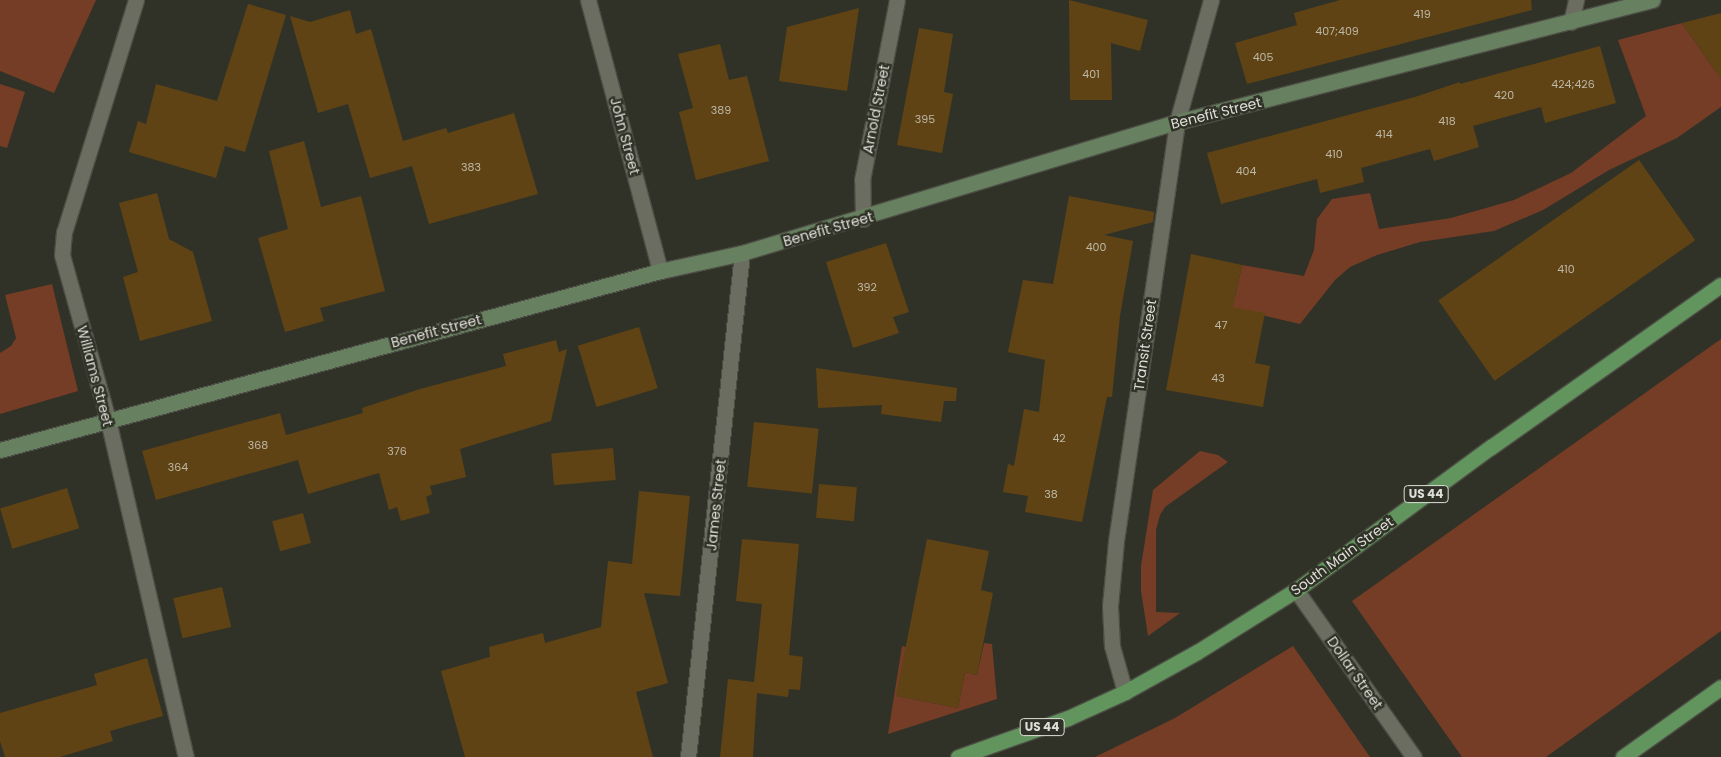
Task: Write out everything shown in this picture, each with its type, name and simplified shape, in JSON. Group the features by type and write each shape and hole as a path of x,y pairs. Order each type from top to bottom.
{"main road":[{"name":"South Main Street","path":"958,757 1068,718 1125,692 1197,652 1296,590 1491,447 1721,285"},
{"path":"1622,757 1721,687"}],"street":[{"name":"Williams Street","path":"136,0 63,239 62,255 108,420 186,757"},
{"name":"John Street","path":"588,0 660,271"},
{"name":"Arnold Street","path":"863,219 862,180 897,0"},
{"name":"Transit Street","path":"1125,692 1112,646 1110,606 1114,560 1177,122 1210,0"},
{"path":"1572,22 1576,0"},
{"name":"Benefit Street","path":"0,450 660,271 742,253 863,219 1177,122 1653,0"},
{"name":"James Street","path":"688,757 742,253"},
{"name":"Dollar Street","path":"1296,590 1414,757"}],"shaded area":[{"path":"0,0 96,0 54,93 0,71"},
{"path":"1682,23 1716,72 1721,69 1721,107 1677,138 1609,170 1543,210 1494,231 1420,242 1377,255 1350,267 1335,280 1300,324 1205,302 1235,297 1242,265 1304,276 1314,250 1317,219 1332,199 1370,193 1379,229 1451,218 1514,200 1571,173 1646,116 1618,40"},
{"path":"0,84 25,92 7,148 0,146"},
{"path":"52,284 78,391 0,414 0,353 11,346 16,338 5,295"},
{"path":"1721,339 1721,631 1546,757 1462,757 1352,601"},
{"path":"1200,451 1218,455 1228,462 1165,507 1160,515 1156,530 1156,612 1180,613 1148,636 1141,591 1141,566 1153,490"},
{"path":"984,643 992,644 997,699 888,734 902,646 906,647 897,696 958,708 965,672 977,675"},
{"path":"1293,646 1370,757 1095,757 1175,718"}],"building":[{"path":"1069,0 1148,20 1140,51 1111,43 1112,100 1070,100"},
{"path":"1340,0 1531,0 1532,10 1247,84 1235,43 1297,25 1294,13"},
{"path":"248,4 286,15 245,152 225,146 216,178 129,152 138,121 146,124 156,84 217,101"},
{"path":"859,8 847,91 779,81 787,27"},
{"path":"350,10 356,34 371,29 403,141 446,128 448,133 514,113 538,194 429,224 412,166 370,178 348,104 318,113 290,16 310,22"},
{"path":"1721,13 1721,79 1682,23"},
{"path":"919,28 953,34 944,92 953,94 942,153 897,145"},
{"path":"720,44 729,80 747,76 769,161 696,180 679,112 693,108 678,54"},
{"path":"1600,46 1616,103 1545,123 1541,107 1473,126 1479,147 1434,161 1430,149 1361,168 1364,182 1320,193 1317,179 1221,204 1207,153 1415,97 1460,82 1460,84"},
{"path":"304,141 321,207 361,196 385,291 320,308 324,321 285,332 258,238 288,229 269,151"},
{"path":"1639,160 1695,240 1495,381 1438,301"},
{"path":"157,193 169,239 193,252 212,321 140,341 123,277 138,272 119,203"},
{"path":"1069,196 1154,212 1153,222 1104,235 1133,241 1120,316 1112,397 1107,397 1082,522 1025,512 1028,496 1003,492 1008,464 1014,466 1024,409 1039,412 1045,360 1008,352 1023,280 1053,284"},
{"path":"886,243 909,312 893,317 899,333 853,348 826,262"},
{"path":"1191,254 1242,265 1233,307 1265,313 1255,363 1270,366 1263,407 1166,390"},
{"path":"639,327 658,388 597,407 578,346"},
{"path":"556,340 559,352 567,349 551,421 460,449 466,477 430,486 432,494 426,497 430,513 401,521 397,507 389,510 379,473 308,494 298,460 156,500 142,451 280,413 286,435 363,413 362,408 420,389 506,366 503,354"},
{"path":"816,368 957,388 956,401 944,401 941,422 881,414 882,405 818,408"},
{"path":"754,422 819,429 812,493 747,487"},
{"path":"613,448 616,480 554,485 551,453"},
{"path":"819,484 857,487 854,521 816,518"},
{"path":"67,488 79,528 12,549 0,508"},
{"path":"639,491 690,496 680,596 644,593 668,683 636,692 653,757 465,757 441,671 490,657 489,647 543,633 545,643 601,627 608,561 632,564"},
{"path":"303,513 311,543 280,551 272,521"},
{"path":"742,539 799,544 789,655 803,657 800,690 789,689 788,697 757,693 753,757 720,757 728,679 754,682 762,604 736,601"},
{"path":"927,539 989,551 981,590 993,593 977,675 965,672 958,708 896,696"},
{"path":"222,587 231,627 183,638 173,598"},
{"path":"147,658 163,716 110,731 113,741 60,757 5,757 0,741 0,713 97,685 94,674"}]}
